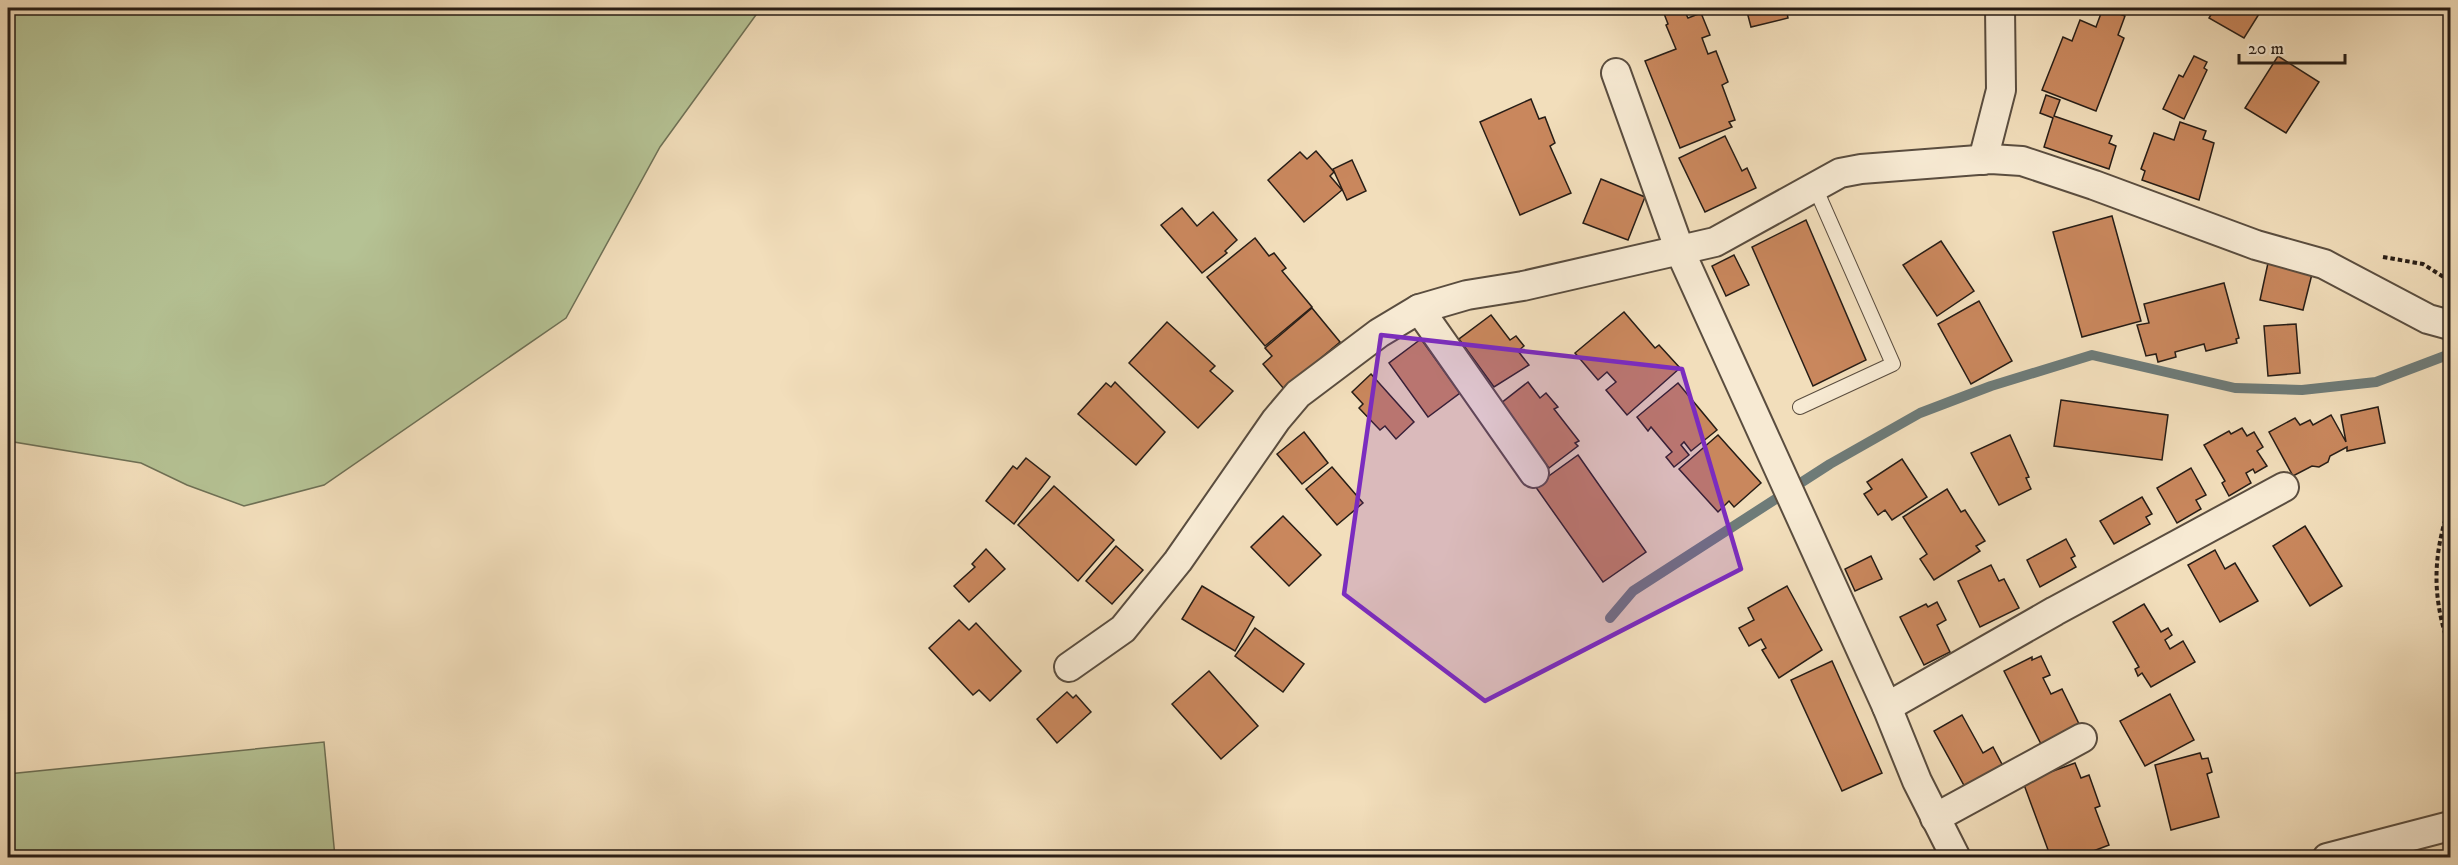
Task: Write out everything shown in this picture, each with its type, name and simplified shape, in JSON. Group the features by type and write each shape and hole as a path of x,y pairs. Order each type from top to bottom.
{"street":[{"path":"1983,159 2001,90 2000,8"},
{"path":"1617,73 1680,251 1887,707 1917,781 1956,858"},
{"path":"1069,667 1123,629 1178,561 1276,420 1298,394 1379,333 1419,309 1467,295 1523,286 1715,242 1814,185 1840,173 1861,169 1983,159 2022,162 2094,185 2241,239 2324,264 2427,319 2451,325"},
{"path":"1419,309 1534,473"},
{"path":"1887,707 2055,611 2284,487"},
{"path":"1935,818 2082,738"},
{"path":"2327,858 2451,826"}],"lane":[{"path":"1800,407 1893,364 1814,185"}],"path":[{"path":"2451,505 2441,530 2436,583 2440,620 2451,649"}],"highlighted area":[{"path":"1381,335 1682,369 1741,569 1485,701 1344,594"}],"green space":[{"path":"8,8 761,8 660,147 566,318 324,485 244,506 187,485 141,463 8,441"},
{"path":"324,742 335,857 8,857 8,774"}],"building":[{"path":"1667,8 1683,8 1688,18 1701,13 1710,35 1702,38 1708,54 1716,51 1728,82 1722,85 1735,120 1729,122 1732,127 1680,148 1645,61 1676,49 1666,25 1668,24 1663,11"},
{"path":"1746,8 1786,8 1788,18 1751,27"},
{"path":"2103,8 2125,16 2118,35 2124,38 2096,111 2042,90 2063,37 2072,41 2080,20 2096,27"},
{"path":"2215,8 2248,8 2259,14 2244,38 2209,18"},
{"path":"2194,56 2207,62 2204,68 2207,70 2184,119 2163,109 2179,75 2183,77"},
{"path":"2278,56 2319,82 2286,133 2245,108"},
{"path":"2046,95 2060,100 2054,116 2112,136 2109,143 2116,146 2109,169 2044,147 2053,118 2040,113"},
{"path":"1531,99 1539,119 1545,117 1555,143 1550,146 1571,193 1520,215 1480,122"},
{"path":"2180,122 2206,131 2203,139 2214,143 2199,200 2142,180 2145,171 2141,169 2154,133 2174,140"},
{"path":"1725,136 1742,171 1747,168 1756,188 1705,212 1679,158"},
{"path":"1316,151 1334,172 1330,176 1342,190 1304,222 1268,180 1300,152 1307,159"},
{"path":"1352,160 1366,191 1347,200 1333,169"},
{"path":"1601,179 1645,197 1628,240 1583,223"},
{"path":"1182,208 1197,226 1213,212 1237,240 1225,251 1227,253 1202,273 1161,225"},
{"path":"2112,216 2141,321 2082,337 2053,232"},
{"path":"1806,220 1866,360 1813,386 1752,247"},
{"path":"1255,238 1269,256 1274,253 1286,268 1282,271 1312,307 1265,346 1207,277"},
{"path":"1941,241 1974,291 1937,316 1903,265"},
{"path":"1734,255 1749,285 1726,296 1712,266"},
{"path":"2268,263 2312,274 2303,310 2260,300"},
{"path":"2224,283 2239,338 2236,339 2237,343 2206,351 2204,344 2175,352 2176,357 2158,362 2156,354 2146,356 2137,325 2149,323 2144,304"},
{"path":"1979,301 2012,361 1971,384 1938,324"},
{"path":"1312,308 1340,342 1284,389 1263,364 1272,356 1265,348"},
{"path":"1624,312 1655,348 1659,345 1680,368 1627,415 1606,390 1616,382 1607,372 1598,380 1575,353"},
{"path":"1491,315 1510,340 1516,336 1524,346 1518,351 1529,365 1494,387 1459,339"},
{"path":"1167,322 1215,366 1210,371 1233,391 1198,428 1129,363"},
{"path":"2296,324 2300,373 2268,376 2264,326"},
{"path":"1421,339 1460,393 1428,417 1389,363"},
{"path":"1371,374 1414,422 1396,439 1385,426 1380,430 1359,408 1363,404 1352,392"},
{"path":"1115,382 1165,432 1136,465 1078,414 1106,383 1111,387"},
{"path":"1528,382 1540,398 1546,393 1558,407 1554,409 1579,441 1575,443 1578,446 1549,468 1500,404"},
{"path":"1678,383 1717,430 1691,451 1684,442 1681,445 1689,455 1674,467 1666,457 1672,452 1651,427 1648,431 1637,417"},
{"path":"2061,400 2168,415 2162,460 2054,446"},
{"path":"2378,407 2385,443 2347,451 2347,447 2330,456 2328,462 2319,467 2312,466 2293,476 2269,432 2295,418 2300,425 2310,420 2313,425 2331,415 2346,442 2341,415"},
{"path":"2242,428 2247,436 2254,432 2263,447 2257,451 2267,466 2255,473 2253,469 2246,473 2251,483 2229,496 2222,483 2225,481 2204,445 2229,431 2231,434"},
{"path":"1304,432 1328,463 1302,484 1277,454"},
{"path":"1718,435 1761,483 1734,507 1729,501 1718,512 1679,469"},
{"path":"2010,435 2029,477 2026,478 2031,489 1999,505 1971,453"},
{"path":"1578,455 1646,552 1603,582 1535,486"},
{"path":"1026,458 1050,477 1014,524 986,501 1013,466 1017,469"},
{"path":"1902,459 1927,497 1892,520 1885,510 1878,515 1864,494 1872,489 1867,482"},
{"path":"1332,467 1363,503 1337,525 1306,489"},
{"path":"2191,468 2206,495 2196,500 2201,509 2177,523 2157,488"},
{"path":"1054,486 1114,540 1078,581 1018,525"},
{"path":"1947,489 1961,512 1965,510 1985,541 1976,546 1980,551 1934,580 1920,559 1927,554 1903,517"},
{"path":"2142,497 2152,514 2146,517 2150,524 2114,544 2100,521"},
{"path":"1283,516 1321,555 1289,586 1251,547"},
{"path":"2305,526 2342,586 2310,606 2273,546"},
{"path":"2066,539 2075,556 2071,558 2076,567 2040,587 2027,560"},
{"path":"1116,546 1143,570 1112,604 1086,581"},
{"path":"986,549 1005,569 969,602 954,586 975,567 972,564"},
{"path":"2215,550 2225,569 2235,563 2258,601 2220,622 2188,565"},
{"path":"1871,556 1882,579 1855,591 1845,569"},
{"path":"1991,565 1999,581 2004,579 2019,608 1980,627 1958,581"},
{"path":"1202,586 1254,617 1235,651 1182,619"},
{"path":"1787,586 1822,650 1779,678 1762,650 1766,648 1761,639 1749,646 1739,628 1754,620 1748,608"},
{"path":"1937,602 1946,620 1937,625 1950,652 1924,665 1900,617 1926,604 1928,607"},
{"path":"2144,604 2161,632 2168,628 2172,635 2165,640 2170,649 2183,641 2195,662 2151,687 2142,673 2138,676 2135,669 2139,667 2113,622"},
{"path":"959,620 969,630 976,623 1021,671 990,701 979,690 973,695 929,648"},
{"path":"1255,628 1304,664 1283,692 1235,656"},
{"path":"2041,656 2050,675 2043,678 2051,694 2062,689 2081,728 2043,748 2004,671 2032,657 2032,660"},
{"path":"1832,661 1882,773 1842,791 1791,680"},
{"path":"1209,671 1258,726 1221,759 1172,704"},
{"path":"1067,692 1073,698 1076,695 1091,712 1057,743 1037,719"},
{"path":"2170,694 2194,740 2145,766 2120,721"},
{"path":"1962,715 1983,753 1993,747 2004,768 1966,789 1934,731"},
{"path":"2200,753 2202,759 2208,758 2212,772 2207,774 2219,817 2171,830 2155,765"},
{"path":"2075,763 2081,778 2089,775 2100,806 2095,808 2109,845 2075,858 2051,858 2023,782"}],"waterway":[{"path":"1610,618 1633,591 1830,464 1920,413 1991,386 2092,355 2235,388 2302,390 2376,382 2450,354"}]}
